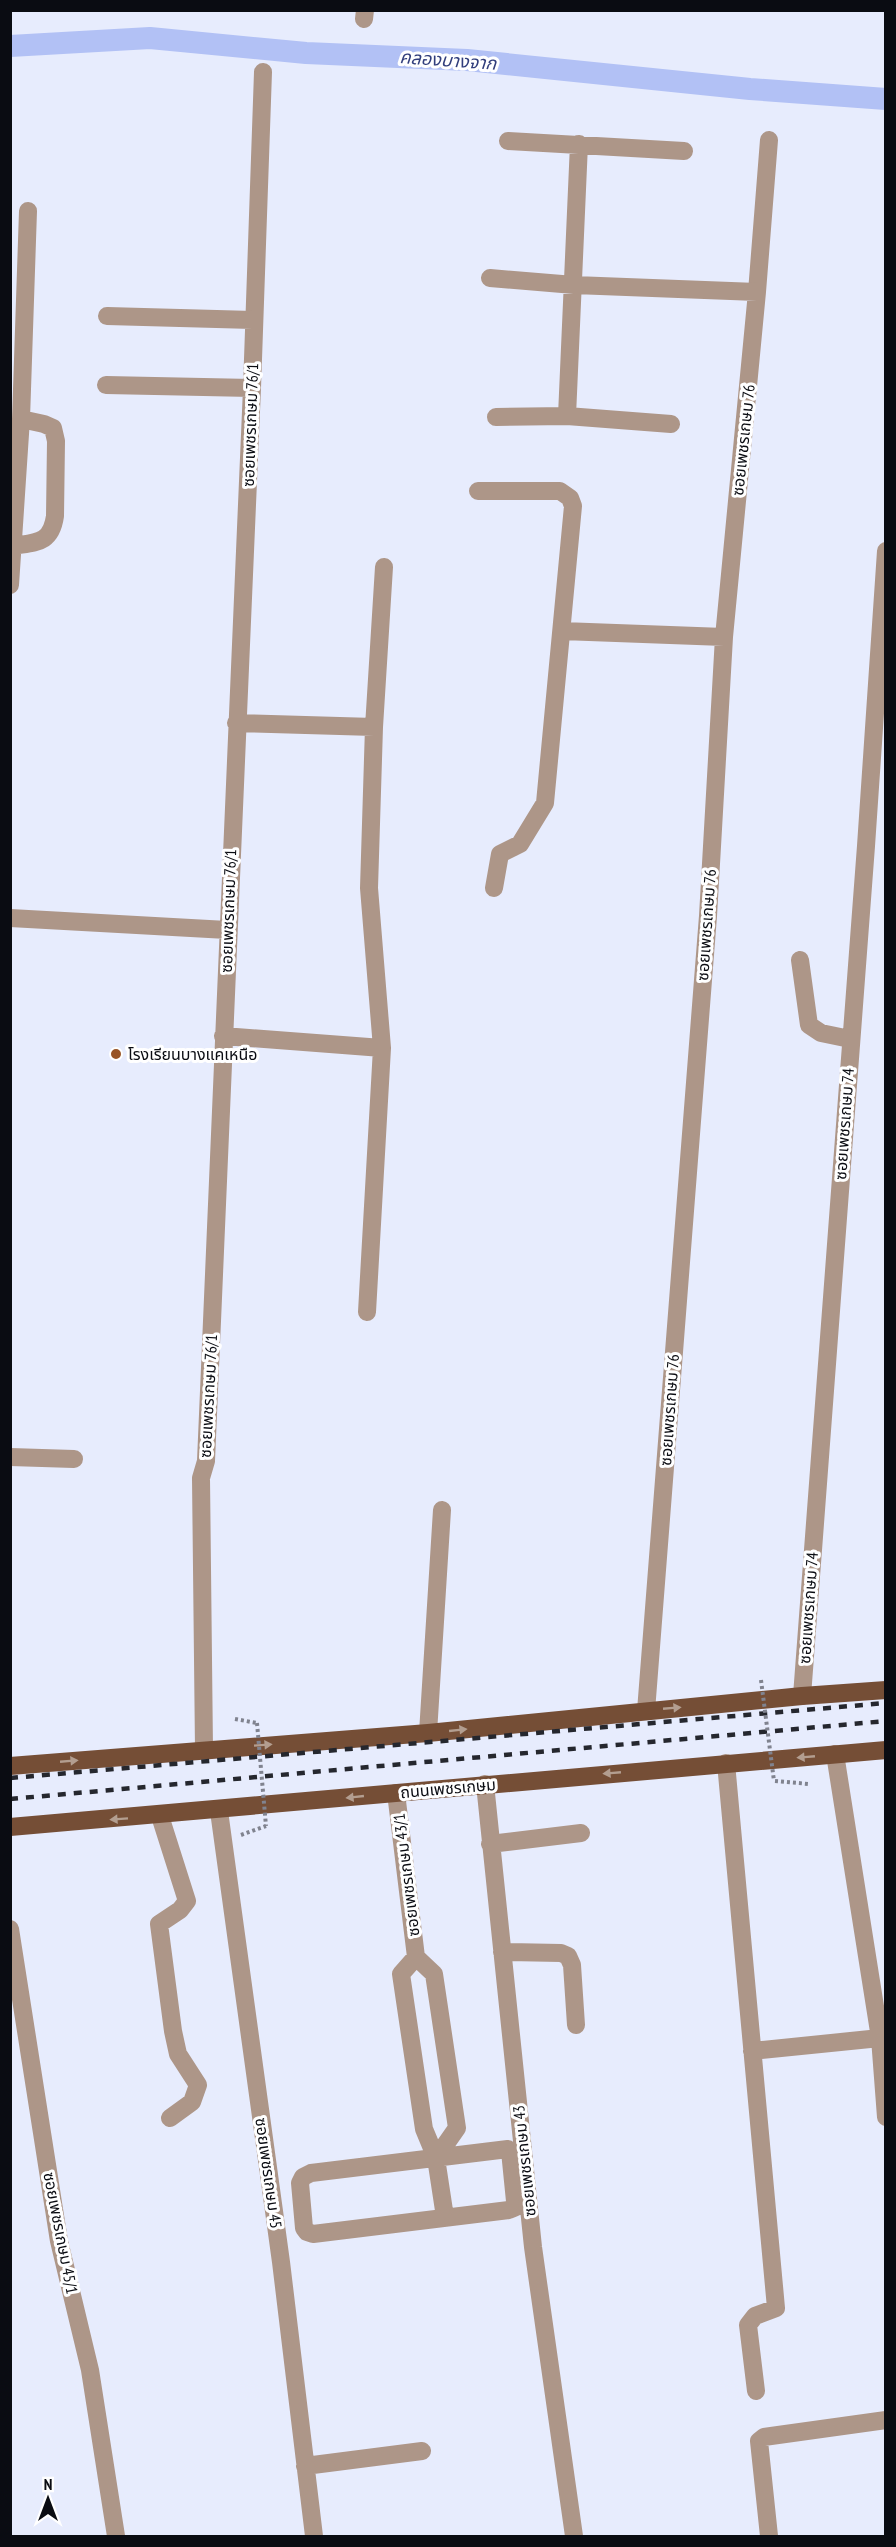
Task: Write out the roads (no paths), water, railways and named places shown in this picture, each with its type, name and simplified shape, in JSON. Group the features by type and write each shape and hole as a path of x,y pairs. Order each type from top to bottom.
{"main road":[{"path":"10,1766 428,1733 802,1696 885,1690"},
{"name":"ถนนเพชรเกษม","path":"10,1827 160,1816 485,1784 885,1750"}],"street":[{"name":"ซอยเพชรเกษม 76/1","path":"204,1749 201,1478 206,1461 252,388 263,72"},
{"name":"ซอยเพชรเกษม 76","path":"646,1711 708,916 724,637 769,140"},
{"path":"508,141 684,151"},
{"path":"567,416 579,144"},
{"path":"10,585 21,418 28,211"},
{"path":"490,278 574,285 757,292"},
{"path":"107,316 253,320"},
{"path":"106,385 252,388"},
{"path":"496,417 567,416 671,424"},
{"path":"13,546 47,538 53,527 55,516 56,441 53,428 21,418"},
{"path":"478,491 560,492 570,498 573,506 545,803 520,844 500,854 494,888"},
{"name":"ซอยเพชรเกษม 74","path":"802,1696 866,846 885,551"},
{"path":"367,1312 382,1048 369,888 374,727 384,567"},
{"path":"562,631 724,637"},
{"path":"236,723 374,727"},
{"path":"10,918 227,930"},
{"path":"800,960 809,1025 820,1033 850,1039"},
{"path":"223,1036 382,1048"},
{"path":"10,1457 74,1459"},
{"path":"428,1733 442,1510"},
{"path":"835,1754 880,2038 885,2117"},
{"path":"726,1763 776,2307 755,2316 748,2325 756,2391"},
{"name":"ซอยเพชรเกษม 43","path":"485,1784 533,2247 574,2536"},
{"name":"ซอยเพชรเกษม 43/1","path":"396,1793 416,1957"},
{"name":"ซอยเพชรเกษม 45","path":"219,1810 281,2262 314,2536"},
{"path":"160,1816 187,1901 180,1910 159,1924 173,2031 178,2054 198,2085 192,2102 170,2118"},
{"path":"490,1844 581,1833"},
{"name":"ซอยเพชรเกษม 45/1","path":"10,1929 59,2241 90,2370 116,2536"},
{"path":"502,1952 561,1953 568,1956 572,1965 576,2025"},
{"path":"436,2158 457,2128 434,1974 416,1957 401,1974 424,2129 436,2158 445,2217"},
{"path":"752,2051 880,2038"},
{"path":"505,2148 510,2151 514,2208 445,2217 313,2234 304,2228 300,2183 303,2177 311,2173 505,2148"},
{"path":"769,2536 759,2441 764,2437 885,2420"},
{"path":"305,2466 422,2451"}],"waterway":[{"name":"คลองบางจาก","path":"10,46 150,38 306,53 467,60 750,89 886,99"}],"railway":[{"path":"10,1778 886,1703"},
{"path":"10,1799 886,1721"}],"place":[{"name":"โรงเรียนบางแคเหนือ","path":"116,1054"}]}
